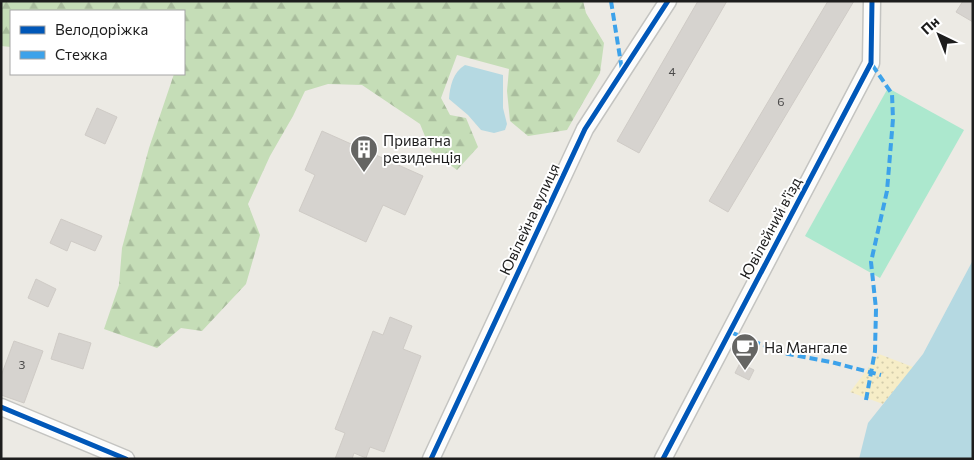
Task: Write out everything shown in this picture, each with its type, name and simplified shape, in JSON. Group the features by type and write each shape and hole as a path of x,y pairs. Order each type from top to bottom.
{"street":[{"name":"Ювілейна вулиця","path":"431,459 585,129 668,1"},
{"name":"Ювілейний в'їзд","path":"663,459 870,63 872,1"},
{"path":"1,406 126,459"}],"green space":[{"path":"1,1 583,1 586,13 604,43 600,73 567,130 528,136 510,121 507,91 509,69 457,55 441,98 450,115 466,118 478,147 457,170 431,151 420,124 362,85 328,84 305,91 270,156 248,204 260,235 246,284 202,331 181,328 157,348 104,329 119,285 122,248 149,148 174,75 185,75 185,10 10,10 10,47 1,46"},
{"path":"888,88 964,130 880,278 805,236"}],"sand":[{"path":"879,354 913,367 883,404 850,392"}],"water":[{"path":"465,65 503,75 503,108 507,124 505,130 494,133 481,130 468,115 449,99 453,80 458,71"},
{"path":"973,260 973,459 859,459 868,423 923,354"}],"building":[{"path":"698,1 727,1 639,153 617,141"},
{"path":"828,1 854,1 728,212 709,201"},
{"path":"963,1 973,1 973,22 956,12"},
{"path":"97,108 117,117 105,144 85,135"},
{"name":"Приватна резиденція","path":"322,131 423,176 405,215 383,205 366,242 299,211 315,175 305,170"},
{"path":"61,219 102,236 95,251 71,241 67,251 50,243"},
{"path":"36,279 56,289 48,307 28,298"},
{"path":"390,317 412,326 403,349 421,356 384,452 370,447 366,458 354,453 352,459 335,459 345,433 335,429 373,331 383,335"},
{"path":"59,333 91,343 83,369 51,359"},
{"path":"14,341 43,351 24,403 1,395 1,376"},
{"path":"740,363 754,370 749,380 735,373"}],"marked path":[{"path":"611,1 622,70"},
{"path":"866,400 875,351 876,309 871,262 887,191 893,119 892,94 871,63"},
{"path":"730,332 783,353 831,362 881,375"}],"cycle path":[{"path":"431,459 585,129 668,1"},
{"path":"663,459 871,63 872,1"},
{"path":"1,407 126,459"}],"place":[{"name":"Приватна резиденція","path":"364,173"},
{"name":"На Мангале","path":"745,371"}]}
